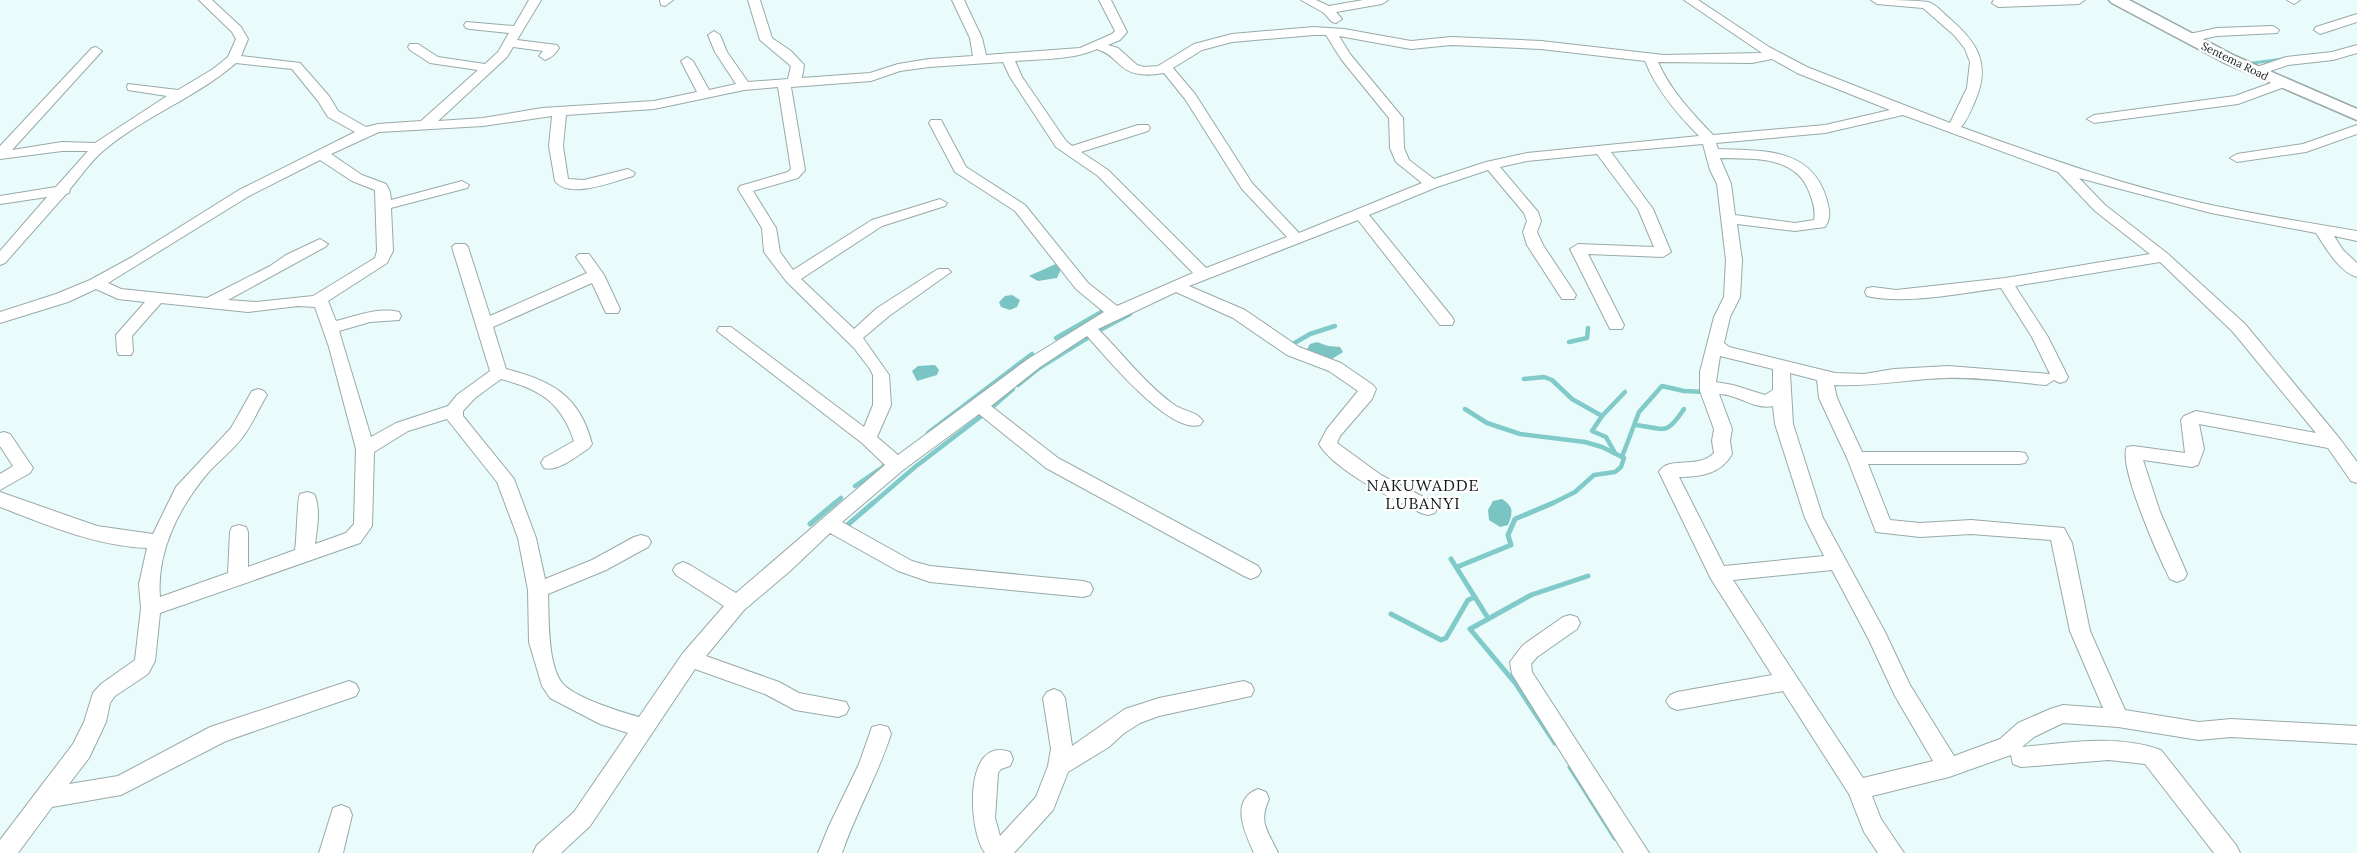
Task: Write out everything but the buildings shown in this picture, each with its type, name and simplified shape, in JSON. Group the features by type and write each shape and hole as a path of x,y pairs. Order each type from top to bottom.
{"main road":[{"name":"Sentema Road","path":"2116,0 2256,72 2357,116"}],"street":[{"path":"0,260 38,216 64,190 98,148 218,72 233,59 242,38 237,30 205,0"},
{"path":"425,125 503,54 535,0"},
{"path":"754,0 766,40 788,54 798,65 789,83 786,110 798,170 793,175 746,190 769,228 772,252 791,278 854,338 881,375 882,405 868,439"},
{"path":"958,0 976,38 980,59"},
{"path":"0,318 62,298 96,283 137,260 244,193 366,132 378,128 483,122 542,112 584,111 654,105 744,86 849,80 871,77 914,65 1083,51 1116,37 1121,32 1104,0"},
{"path":"1307,0 1328,10 1348,34"},
{"path":"1328,10 1382,0"},
{"path":"1690,0 1774,55 1812,75 1952,130 2059,168 2105,182 2211,208 2357,236"},
{"path":"1877,0 1920,3 1929,6 1959,33 1971,49 1976,62 1974,88 1961,119 1952,130"},
{"path":"1998,3 2078,0"},
{"path":"2320,30 2357,18"},
{"path":"470,25 517,30"},
{"path":"2189,38 2217,32 2273,30"},
{"path":"1096,45 1114,51 1128,65 1137,70 1154,71 1166,68 1198,47 1232,38 1314,31 1348,34 1411,45 1451,41 1541,45 1650,58 1752,59 1774,55"},
{"path":"1330,32 1345,56 1396,118 1397,148 1403,162 1432,184"},
{"path":"714,35 721,52 744,86"},
{"path":"510,43 553,48 545,56"},
{"path":"414,47 434,60 488,68"},
{"path":"2256,72 2286,61 2334,56 2357,49"},
{"path":"0,154 37,118 96,51"},
{"path":"1007,57 1016,77 1049,123 1057,138 1069,151 1103,173 1203,274"},
{"path":"1650,58 1657,75 1710,146 1724,184 1734,260 1732,297 1722,317 1708,372 1709,391 1723,429 1721,441 1723,454 1719,461 1700,470 1672,470 1668,472 1718,574 1858,789 1872,825 1892,853"},
{"path":"233,59 296,66 324,99 333,114 366,132"},
{"path":"687,61 705,95"},
{"path":"1166,68 1190,97 1247,186 1297,239"},
{"path":"2094,119 2238,100 2282,84"},
{"path":"134,87 181,94"},
{"path":"560,111 555,157 562,181 571,186 580,185 628,173"},
{"path":"545,853 582,819 690,659 737,604 783,566 828,523 896,464 979,406 1034,363 1115,313 1203,274 1297,239 1432,184 1491,166 1527,157 1601,149 1710,146 1825,129 1904,111"},
{"path":"936,122 960,169 974,180 1020,208 1082,286 1115,313"},
{"path":"1069,151 1142,128"},
{"path":"2237,158 2306,148 2357,129"},
{"path":"0,154 23,153 82,144 98,148"},
{"path":"1710,146 1795,164 1813,181 1822,210 1820,224 1805,228 1729,219"},
{"path":"1601,149 1640,198 1657,229 1663,252 1578,249 1616,325"},
{"path":"318,300 384,258 381,187 357,178 321,154"},
{"path":"1491,166 1531,212 1534,221 1530,232 1535,245 1568,295"},
{"path":"2059,168 2084,190 2100,208 2163,257 2239,328 2334,443 2357,476"},
{"path":"2084,190 2105,182"},
{"path":"383,206 462,185"},
{"path":"0,200 64,190"},
{"path":"791,278 877,223 940,202"},
{"path":"1360,213 1446,321"},
{"path":"2322,230 2337,253 2357,272"},
{"path":"211,302 320,244"},
{"path":"460,248 498,367 498,373 488,382 460,400 454,410 455,417 505,479 527,538 538,590 539,642 549,680 557,692 608,717 643,728"},
{"path":"584,257 596,276 612,309"},
{"path":"1873,292 1896,294 2005,283 2163,257"},
{"path":"854,338 883,312 943,272"},
{"path":"484,325 596,276"},
{"path":"96,283 118,294 258,307 310,299 318,300 322,304 330,328 365,449 362,472 363,526 353,538 151,608"},
{"path":"1716,346 1724,351 1825,378 1864,380 1894,375 1948,372 2053,378 2040,336 2005,283"},
{"path":"1175,286 1239,314 1293,351 1335,367 1367,389 1366,395 1333,433 1328,444 1335,452 1378,481 1428,508"},
{"path":"125,350 124,335 156,298"},
{"path":"330,328 370,317 393,316"},
{"path":"1088,328 1149,392 1170,410 1194,421"},
{"path":"725,331 868,439 896,464"},
{"path":"1781,366 1784,424 1814,518 1878,638 1902,690 1949,768"},
{"path":"498,373 546,387 560,397 566,406 583,444 550,463"},
{"path":"1825,378 1828,398 1856,458 1883,527 1920,530 1972,526 2057,533 2062,543 2080,631 2118,718"},
{"path":"1709,391 1719,387 1764,401 1773,400 1781,392"},
{"path":"4,853 81,751 95,722 100,699 108,690 141,668 145,661 151,608 149,584 158,541 182,492 218,449 237,432 258,395"},
{"path":"979,406 996,417 1035,451 1052,463 1251,570"},
{"path":"365,449 402,427 454,410"},
{"path":"2177,574 2166,554 2134,463 2133,452 2192,460 2196,449 2190,420 2196,417 2334,443"},
{"path":"0,483 24,468 4,438"},
{"path":"1856,458 2019,458"},
{"path":"0,499 54,520 115,537 132,541 158,541"},
{"path":"304,556 308,523 307,500"},
{"path":"828,523 905,566 930,574 1083,589"},
{"path":"238,578 239,532"},
{"path":"538,590 599,565 641,542"},
{"path":"1718,574 1838,562"},
{"path":"684,570 737,604"},
{"path":"1570,623 1530,651 1520,662 1522,674 1638,853"},
{"path":"690,659 772,688 796,701 838,708"},
{"path":"1677,701 1788,681"},
{"path":"46,798 121,784 218,734 349,690"},
{"path":"1059,766 1101,740 1115,727 1133,716 1179,702 1244,690"},
{"path":"1002,759 995,760 987,770 984,818 989,840 1000,853 1016,832 1034,817 1045,803 1059,766 1062,749 1054,698"},
{"path":"2021,757 2026,730 2062,714 2118,718 2199,731 2231,728 2357,735"},
{"path":"830,853 837,833 870,765 880,734"},
{"path":"1858,789 1949,768 2021,757 2100,751 2146,753 2153,757 2228,853"},
{"path":"1258,799 1252,805 1250,815 1266,853"},
{"path":"331,853 342,815"}],"shaded area":[{"path":"1060,262 1061,269 1057,278 1038,281 1029,276"},
{"path":"1012,295 1020,300 1017,307 1010,310 1001,307 999,302 1005,296"},
{"path":"1317,342 1328,346 1340,347 1343,352 1332,359 1318,360 1306,351 1310,344"},
{"path":"935,365 939,370 937,375 917,381 912,371 918,366"},
{"path":"1502,499 1510,507 1511,517 1508,525 1500,527 1489,520 1488,510 1493,501"}],"waterway":[{"path":"2253,63 2283,59"},
{"path":"1056,338 1105,310"},
{"path":"1100,330 1130,314"},
{"path":"1291,345 1310,334 1335,326"},
{"path":"1569,342 1587,338 1588,328"},
{"path":"1018,385 1039,368 1092,335"},
{"path":"928,433 1032,354"},
{"path":"1524,379 1544,377 1552,380 1572,399 1602,416"},
{"path":"1622,457 1639,412 1662,386 1684,391 1704,392"},
{"path":"990,409 1013,389"},
{"path":"1602,416 1625,392"},
{"path":"1465,409 1487,423 1520,434 1585,442 1602,447 1622,457"},
{"path":"1636,425 1664,429 1669,427 1684,409"},
{"path":"872,504 915,467 984,414"},
{"path":"1602,416 1592,431 1606,437 1615,453"},
{"path":"1553,503 1575,492 1594,475 1615,472 1621,467 1624,458 1622,457"},
{"path":"855,486 883,467 885,464 882,459"},
{"path":"834,504 841,498"},
{"path":"810,524 835,503"},
{"path":"845,527 873,503"},
{"path":"1457,567 1511,545 1508,535 1515,519 1553,503"},
{"path":"1451,559 1475,597"},
{"path":"1555,743 1516,684 1470,629 1531,595 1588,576"},
{"path":"1391,614 1441,640 1446,638 1468,600 1475,597"},
{"path":"1475,597 1488,618"},
{"path":"1570,767 1615,838"}],"district":[{"name":"NAKUWADDE LUBANYI","path":"1423,494"}]}
